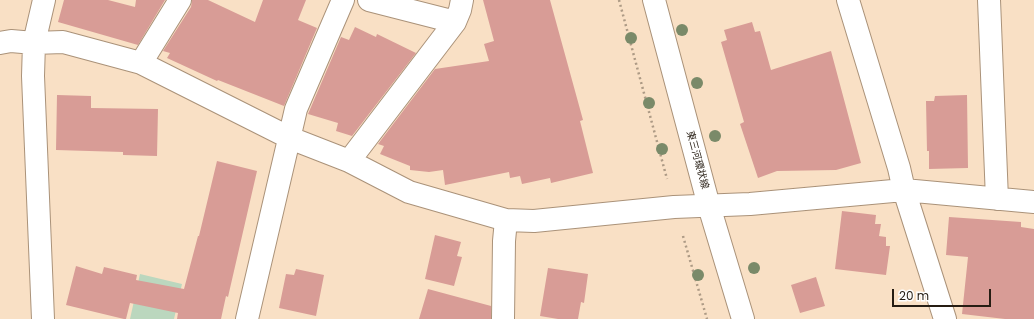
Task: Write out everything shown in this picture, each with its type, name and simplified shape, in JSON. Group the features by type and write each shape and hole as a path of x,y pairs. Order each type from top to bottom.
{"street":[{"path":"43,319 33,76 34,43 44,0"},
{"path":"141,64 180,0"},
{"path":"247,319 296,109 343,0"},
{"path":"369,0 455,22"},
{"path":"349,161 455,22 462,0"},
{"name":"東三河環状線","path":"654,0 709,206 743,319"},
{"path":"848,0 899,168 904,190 945,319"},
{"path":"989,0 997,199"},
{"path":"0,43 11,41 34,43 63,42 141,64 290,138 349,161 409,192 506,220 534,221 674,207 750,204 904,190 1034,202"},
{"path":"502,319 506,220"}],"path":[{"path":"618,0 674,207 708,319"}],"green space":[{"path":"140,274 182,284 174,319 130,319"}],"building":[{"path":"64,0 108,0 135,7 136,0 165,0 138,45 58,22"},
{"path":"192,0 208,0 255,22 263,0 306,0 298,20 317,28 284,106 218,80 217,81 167,58 170,53 163,51 191,7"},
{"path":"483,0 550,0 583,120 580,121 593,173 551,183 550,178 522,184 520,176 510,178 509,172 445,185 443,170 429,172 410,170 410,166 380,154 384,146 378,144 435,69 489,61 484,44 494,41"},
{"path":"752,22 755,32 760,31 771,70 831,51 861,163 836,170 777,171 758,178 740,124 744,122 721,42 727,40 724,30"},
{"path":"355,27 376,37 377,34 416,53 352,136 336,131 338,123 308,114 341,37 349,40"},
{"path":"57,95 91,96 91,108 158,109 157,156 123,155 123,152 56,150"},
{"path":"967,95 968,168 929,169 929,151 927,151 926,101 934,101 935,96"},
{"path":"217,161 257,171 228,297 226,296 221,319 177,319 178,313 130,303 126,319 124,319 66,305 76,266 102,274 104,267 137,275 136,280 184,289 199,236"},
{"path":"842,211 876,215 875,224 881,224 879,236 886,237 886,246 890,246 886,275 835,269"},
{"path":"949,217 1021,222 1021,227 1034,229 1034,319 1005,319 962,314 968,257 946,255"},
{"path":"435,235 461,242 457,256 462,257 454,286 425,279"},
{"path":"548,268 588,274 584,303 581,302 578,319 558,319 540,316"},
{"path":"296,269 324,275 316,316 279,308 286,274 294,275"},
{"path":"816,277 825,306 800,313 791,285"},
{"path":"428,289 491,306 491,319 419,319"}]}
